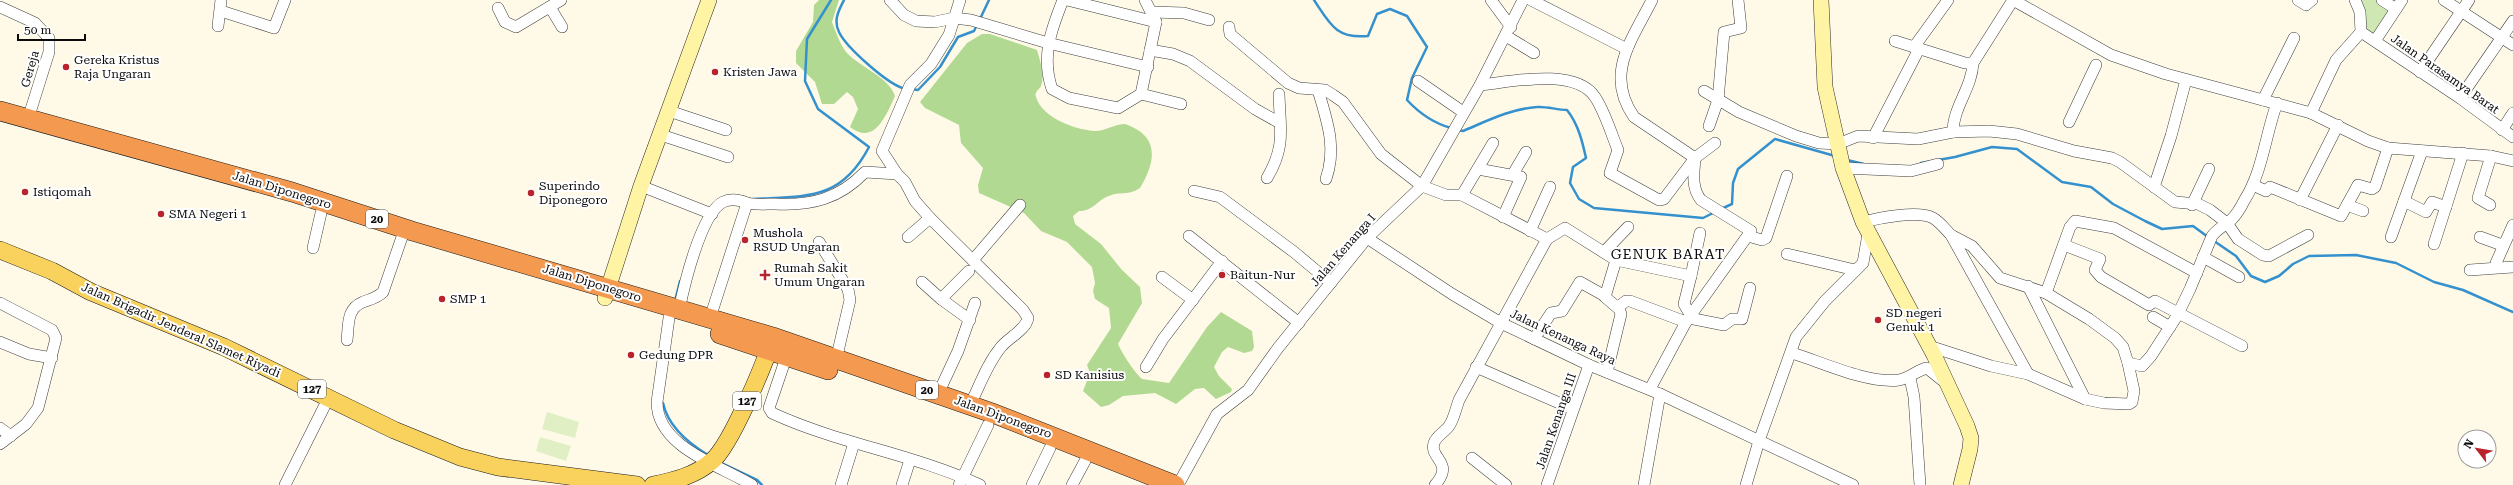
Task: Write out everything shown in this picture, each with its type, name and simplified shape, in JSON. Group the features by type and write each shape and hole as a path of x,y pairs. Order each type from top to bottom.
{"highway":[{"name":"Jalan Diponegoro","path":"0,111 461,249 780,347 836,360 970,405 1096,461 1143,485"},
{"name":"Jalan Diponegoro","path":"0,121 144,155"},
{"name":"Jalan Diponegoro","path":"198,170 321,213 402,237 461,249"},
{"name":"Jalan Diponegoro","path":"670,314 710,318 780,347 1050,448 1175,485"}],"main road":[{"name":"Jalan Brigadir Jenderal Slamet Riyadi","path":"0,250 52,271 91,292 174,324 329,397 394,430 460,457 498,467 629,485"},
{"name":"127","path":"715,458 780,347"},
{"path":"653,485 680,480 715,458"}],"street":[{"path":"218,26 221,12 221,0"},
{"path":"221,12 274,28 285,0"},
{"path":"498,8 505,22 516,27 561,0"},
{"path":"960,0 949,35 931,64 908,88 882,151 896,174 905,182 915,201 971,265 1022,310 1028,318 1024,326 1011,336 995,355 970,405"},
{"path":"1063,0 1048,43 1048,76 1052,89 1057,93 1118,108 1141,94 1148,67 1154,17 1145,0"},
{"path":"1067,0 1154,17 1184,13 1209,20"},
{"path":"1491,0 1508,32 1534,53"},
{"name":"Jalan Kenanga I","path":"1178,485 1213,420 1222,409 1248,390 1367,238 1422,186 1480,85 1523,0"},
{"path":"1531,0 1627,49"},
{"path":"1652,0 1627,49 1620,74 1622,90 1629,109 1634,117 1695,158"},
{"path":"1709,126 1718,100 1724,32 1741,29 1738,0"},
{"path":"1821,0 1825,87 1842,166 1866,228 1932,350 1971,438 1961,485"},
{"path":"1873,138 1917,48 1948,0"},
{"path":"1953,132 1956,114 1972,75 1973,63 2013,0 2029,4 2099,58 2129,62 2186,80 2310,113 2338,125 2368,141 2388,148 2463,153 2513,160"},
{"path":"2298,0 2306,5 2312,0"},
{"path":"2310,113 2336,60 2361,32 2360,12 2355,0"},
{"path":"2375,42 2399,5 2382,0"},
{"path":"2444,0 2513,45"},
{"path":"2420,72 2469,0"},
{"path":"606,293 706,1"},
{"path":"894,2 904,15 916,21 935,22 954,18 971,20 1048,43 1148,67"},
{"name":"Gereja","path":"0,7 35,23 49,38 49,52 28,119"},
{"path":"550,7 562,27"},
{"path":"2460,98 2513,21"},
{"path":"1229,27 1230,34 1284,81 1299,88 1325,90 1343,102 1381,154 1422,186 1446,196 1462,195 1547,239"},
{"name":"Jalan Parasamya Barat","path":"2361,32 2460,98 2513,137"},
{"path":"2263,100 2294,38"},
{"path":"1895,41 1964,63 1973,63"},
{"path":"1150,50 1173,54 1190,61 1254,109 1280,123"},
{"path":"2069,122 2099,58"},
{"path":"1480,85 1555,79 1570,80 1582,86 1596,98 1618,150 1611,174 1660,200 1664,199 1695,158 1715,143"},
{"path":"2154,187 2171,136 2186,80"},
{"path":"1418,81 1461,117"},
{"path":"1318,90 1331,140 1332,162 1326,179"},
{"path":"1704,91 1740,112 1796,136 1819,143 1838,146 1858,136 1873,138 1918,138 1953,132 1989,131 2017,134 2074,151 2103,155 2120,162 2175,202 2192,205 2198,204 2210,210 2228,222 2238,239 2266,256 2308,235"},
{"path":"1141,94 1181,104"},
{"path":"1267,178 1276,164 1281,149 1279,94"},
{"path":"2128,363 2139,367 2145,364 2178,313 2197,273 2210,239 2217,229 2236,215 2253,185 2264,152 2268,127 2277,103"},
{"path":"669,111 726,130"},
{"path":"2502,130 2513,113"},
{"path":"2300,200 2338,125"},
{"path":"661,136 728,156"},
{"path":"1462,195 1493,143"},
{"path":"2253,185 2267,191 2270,188 2340,216 2358,185 2372,189 2375,187 2388,148"},
{"path":"2391,237 2422,151"},
{"path":"1513,174 1526,152"},
{"path":"2434,244 2463,153"},
{"path":"2490,204 2478,198 2491,156"},
{"path":"1644,485 1655,392 1689,319 1751,230 1701,200 1696,192 1693,178 1695,158"},
{"path":"1842,166 1898,172 1911,171 1938,164"},
{"path":"1478,168 1513,174 1521,178 1504,218"},
{"path":"2192,205 2209,169"},
{"path":"752,485 715,458 674,440 662,426 658,415 660,382 670,314 712,214 718,206 728,200 747,203 794,205 816,202 836,195 864,172 896,174"},
{"path":"1748,236 1762,240 1766,238 1787,176"},
{"path":"642,186 712,214"},
{"path":"1530,231 1550,187"},
{"path":"1194,191 1220,197 1331,283"},
{"path":"2404,201 2426,212 2432,202 2446,207"},
{"path":"710,318 747,203"},
{"path":"2347,204 2363,211"},
{"path":"941,299 1020,205"},
{"path":"313,248 321,213"},
{"path":"1866,228 1894,216 1929,216 1951,235 1972,246 2000,278 2046,293 2115,338 2123,347 2134,391 2131,403 2104,403 2085,399 2028,374 1991,366 1932,350"},
{"path":"908,237 930,218"},
{"path":"2046,293 2064,245 2075,221 2100,224 2114,228 2197,273"},
{"path":"2496,262 2502,245 2513,225"},
{"path":"1604,252 1628,227"},
{"path":"1435,485 1442,475 1443,468 1434,447 1435,442 1449,426 1459,400 1476,367 1547,239 1563,228 1616,260 1691,276"},
{"path":"1746,485 1758,441 1792,353 1796,337 1805,324 1865,258 1866,228"},
{"path":"1689,319 1684,304 1700,233"},
{"path":"1951,235 2028,374"},
{"path":"1189,236 1222,260 1299,323"},
{"path":"348,340 350,314 357,306 379,296 383,292 402,237"},
{"path":"2480,237 2502,245"},
{"name":"Jalan Kenanga Raya","path":"1367,238 1452,294 1501,323 1534,340 1655,392 1852,485"},
{"path":"819,242 848,289 850,300 836,360"},
{"path":"2064,245 2100,259 2095,270 2112,283 2149,305 2153,300 2242,346"},
{"path":"1786,254 1855,270"},
{"path":"2203,258 2239,277"},
{"path":"1146,367 1222,260"},
{"path":"1605,296 1616,260"},
{"path":"2470,270 2513,267"},
{"path":"1162,277 1193,300"},
{"path":"922,282 941,299 970,320"},
{"path":"1534,340 1552,312 1562,311 1580,282 1605,296 1606,300 1618,307 1621,314 1607,372"},
{"path":"2028,286 2085,399"},
{"path":"1618,307 1626,301 1630,301 1689,319 1724,325 1732,319 1742,319 1750,288"},
{"path":"0,303 52,330 56,338 38,408 31,419 0,444"},
{"path":"938,394 976,303"},
{"path":"2153,318 2170,326"},
{"path":"0,342 29,354 52,358"},
{"path":"780,347 769,410 775,414 854,444 910,460 960,481 980,485"},
{"path":"1792,353 1822,365 1869,377 1897,380 1910,378 1926,368 1946,380"},
{"name":"Jalan Kenanga III","path":"1547,485 1590,365"},
{"path":"1476,367 1573,410"},
{"path":"1910,378 1914,397 1920,485"},
{"path":"285,485 329,397"},
{"path":"960,481 988,424"},
{"path":"0,428 11,436"},
{"path":"841,485 854,444"},
{"path":"1032,485 1050,448"},
{"path":"1472,458 1506,485"},
{"path":"902,485 910,460"},
{"path":"1072,485 1096,461"}],"green space":[{"path":"819,0 839,0 832,22 842,46 853,58 881,78 892,90 895,96 883,120 872,131 866,133 858,132 850,127 858,109 853,97 847,92 834,104 822,104 815,82 796,63 796,51 813,22 814,5"},
{"path":"2356,0 2384,0 2395,7 2374,40 2363,26"},
{"path":"982,34 990,34 1037,50 1042,68 1042,82 1041,86 1036,92 1036,95 1039,104 1052,117 1061,122 1079,128 1095,131 1125,124 1144,135 1149,142 1152,150 1152,159 1140,188 1132,192 1109,196 1084,211 1079,211 1073,216 1075,224 1101,244 1122,270 1140,287 1142,303 1118,344 1128,362 1142,379 1169,383 1207,327 1221,312 1252,331 1254,347 1252,351 1244,353 1228,347 1222,352 1214,367 1219,376 1232,389 1231,392 1216,399 1204,388 1195,389 1176,404 1155,393 1123,396 1109,405 1101,407 1083,391 1090,373 1087,365 1111,328 1109,308 1095,299 1093,291 1095,283 1092,267 1067,242 1041,231 1024,213 979,193 978,185 983,168 961,143 959,125 925,108 920,102 967,43"},
{"path":"547,412 579,422 575,438 542,429"},
{"path":"540,437 571,446 566,461 536,451"}],"waterway":[{"path":"753,199 806,195 820,192 834,186 847,177 858,165 869,147 818,109 805,81 807,39 831,0"},
{"path":"844,0 837,19 837,28 843,39 879,74 889,81 906,89"},
{"path":"980,19 989,0"},
{"path":"1314,0 1330,23 1335,28 1348,35 1368,36 1377,14 1390,9 1407,16 1427,47 1412,78 1407,100 1427,117 1451,128"},
{"path":"911,89 918,90 940,67 958,37 974,31 977,25"},
{"path":"1458,130 1463,131 1499,116 1527,108 1540,107 1567,110 1577,127 1586,158 1573,167 1570,183 1579,199 1594,208 1703,218 1715,212"},
{"path":"1721,209 1732,204 1733,183 1738,169 1775,139 1835,156"},
{"path":"1921,163 1955,157 1992,147 2017,149 2062,182 2091,187 2113,204 2162,229 2193,226 2208,237"},
{"path":"1847,160 1864,164"},
{"path":"2214,241 2236,256 2251,276 2265,282 2279,276 2293,264 2309,256 2356,255 2396,263 2434,282 2463,290 2513,312"},
{"path":"675,301 680,281"},
{"path":"663,403 669,419 680,433 693,445 708,455"},
{"path":"719,462 757,480 762,485"}],"place":[{"name":"Gereka Kristus Raja Ungaran","path":"66,67"},
{"name":"Kristen Jawa","path":"715,72"},
{"name":"Istiqomah","path":"25,192"},
{"name":"Superindo Diponegoro","path":"531,193"},
{"name":"SMA Negeri 1","path":"161,214"},
{"name":"Mushola RSUD Ungaran","path":"745,240"},
{"name":"Rumah Sakit Umum Ungaran","path":"765,275"},
{"name":"Baitun-Nur","path":"1222,275"},
{"name":"SMP 1","path":"442,299"},
{"name":"SD negeri Genuk 1","path":"1878,320"},
{"name":"Gedung DPR","path":"631,355"},
{"name":"SD Kanisius","path":"1047,375"}],"district":[{"name":"GENUK BARAT","path":"1668,254"}]}
